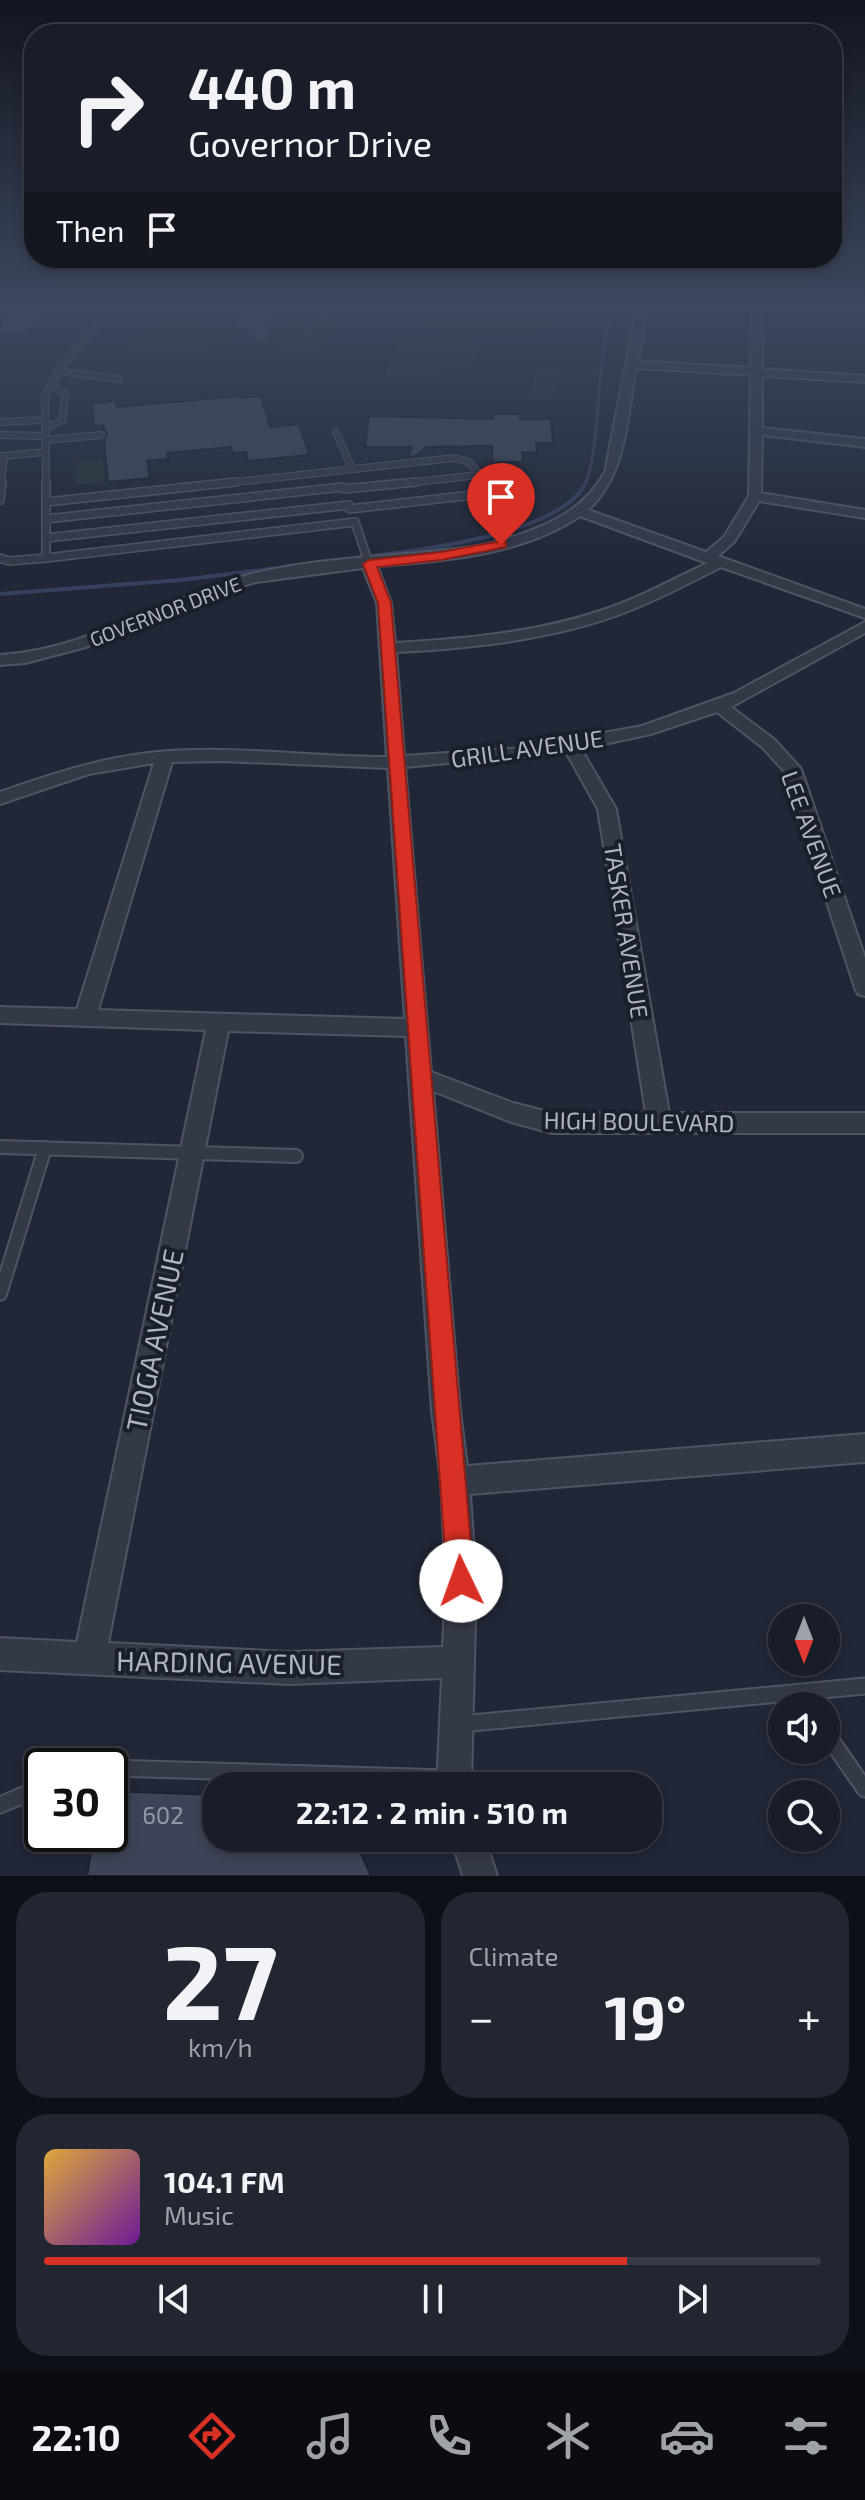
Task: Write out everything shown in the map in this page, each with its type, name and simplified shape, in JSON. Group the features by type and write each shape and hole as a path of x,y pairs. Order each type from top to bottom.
{"street":[{"name":"GOVERNOR DRIVE","path":"0,660 29,659 61,651 238,582 451,554 501,545 538,533 581,512 601,490 611,472 627,392"},
{"path":"388,648 491,641 560,628 646,598 713,561 755,496 757,392"},
{"path":"756,431 865,443"},
{"path":"755,496 865,514"},
{"path":"581,512 865,614"},
{"path":"369,564 384,603 455,1481 461,1581 454,1772"},
{"name":"GRILL AVENUE","path":"0,798 95,767 164,759 397,762 469,758 571,746 641,730 720,706 865,627"},
{"name":"LEE AVENUE","path":"720,706 780,754 792,769 865,988"},
{"name":"TASKER AVENUE","path":"571,746 607,809 659,1123"},
{"path":"85,1018 164,759"},
{"path":"0,1015 416,1028"},
{"name":"TIOGA AVENUE","path":"89,1658 219,1021"},
{"name":"HIGH BOULEVARD","path":"420,1077 511,1112 552,1123 865,1123"},
{"path":"455,1481 865,1448"},
{"name":"HARDING AVENUE","path":"0,1654 289,1668 458,1662"},
{"path":"472,1852 480,1876"}],"lane":[{"path":"46,558 47,392"},
{"path":"0,435 45,431 63,420 65,393 62,392"},
{"path":"0,422 45,431 101,435"},
{"path":"336,432 352,469"},
{"path":"0,500 2,456 45,452"},
{"path":"46,502 454,458 469,462 492,490 481,494 46,538"},
{"path":"337,471 369,564"},
{"path":"46,519 480,475"},
{"path":"0,558 9,561 46,558 355,522"},
{"path":"0,1147 296,1156"},
{"path":"0,1294 45,1148"},
{"path":"838,1692 865,1686"},
{"path":"456,1725 768,1703"},
{"path":"840,1753 865,1789"},
{"path":"128,1769 208,1772"},
{"path":"0,1805 24,1795"}],"shaded area":[{"path":"530,392 556,392 554,400 528,398"},
{"path":"103,458 105,482 76,485 75,461"}],"building":[{"path":"261,396 270,427 299,424 309,455 248,461 246,452 233,453 231,447 167,453 168,459 147,461 150,478 108,482 104,440 107,434 103,425 94,426 92,404 116,401 117,407"},
{"path":"493,414 520,414 520,419 551,419 553,443 536,443 537,453 522,452 523,462 492,462 492,446 426,447 416,456 408,457 412,447 365,447 369,416 493,419"},
{"path":"128,1792 202,1794 202,1852 360,1852 371,1876 87,1876 91,1852 128,1852"}],"waterway":[{"path":"585,483 595,440 599,392"},
{"path":"314,563 420,550 504,532 541,519 569,502 585,483"},
{"path":"0,594 181,580 295,566"}],"route":[{"path":"461,1581 384,603 369,564 501,545"}]}
